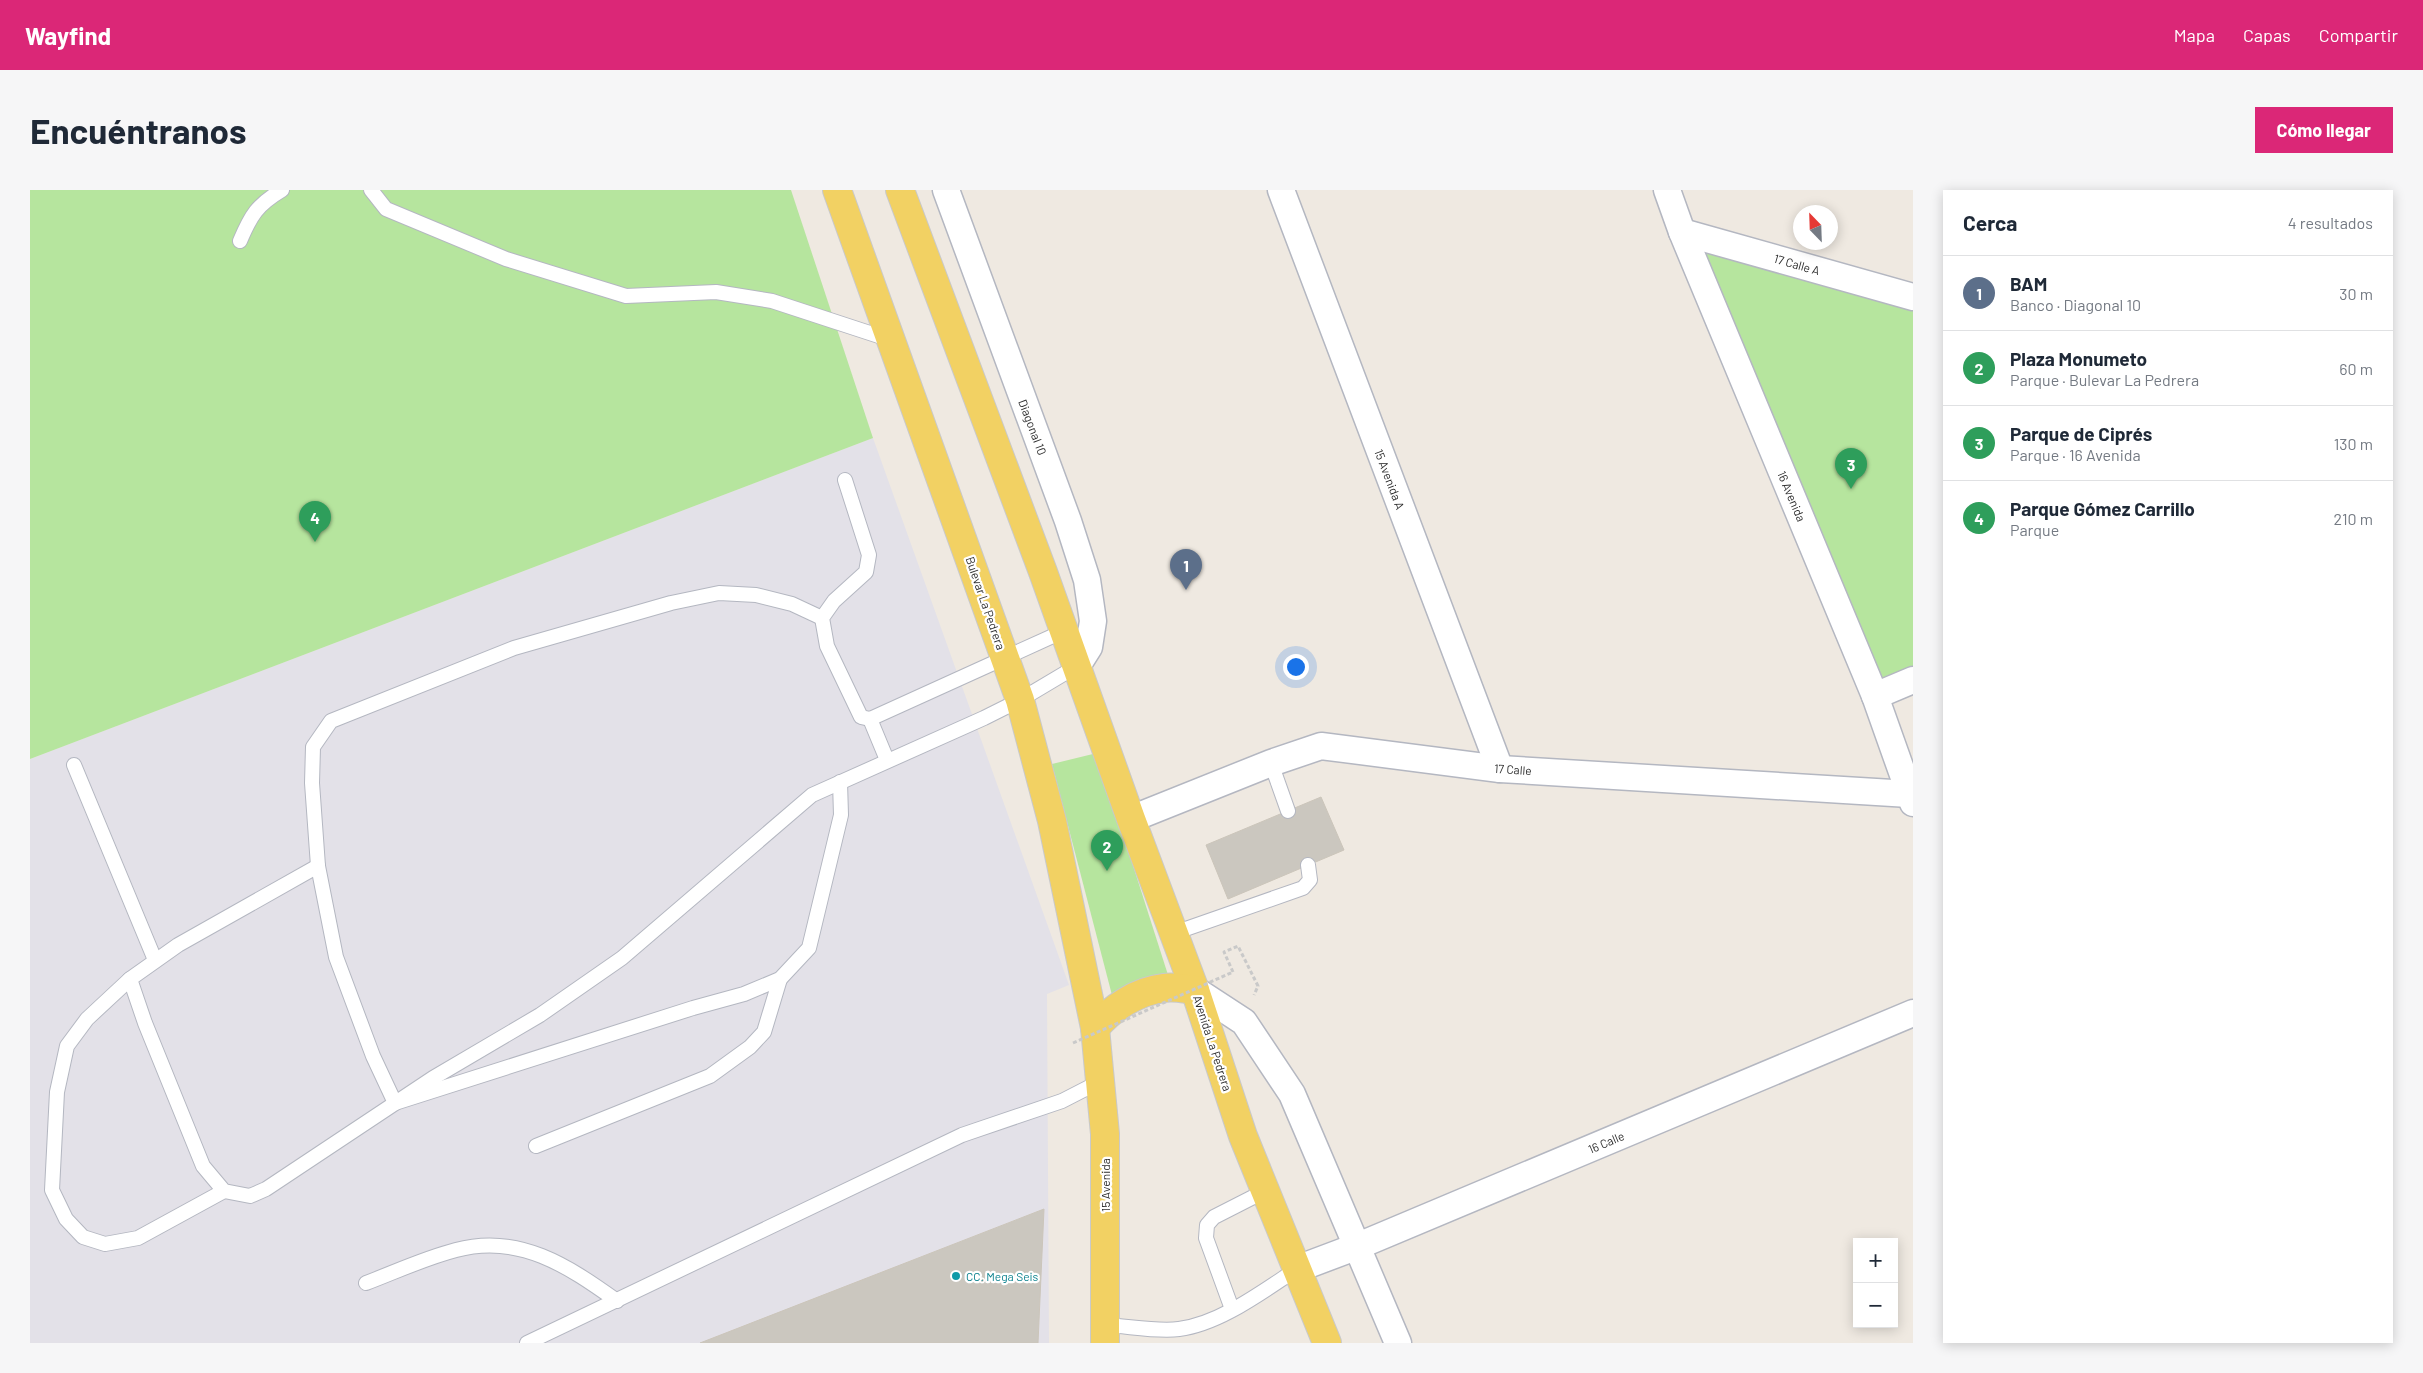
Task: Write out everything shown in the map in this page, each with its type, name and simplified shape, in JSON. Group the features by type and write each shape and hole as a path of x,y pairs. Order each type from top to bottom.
{"main road":[{"name":"Bulevar La Pedrera","path":"837,190 982,588 1004,658 1020,700 1052,821 1084,1035"},
{"path":"900,190 1064,630 1131,819 1195,990 1164,988 1142,995 1121,1004 1084,1035"},
{"name":"Avenida La Pedrera","path":"1195,990 1243,1136 1327,1343"},
{"name":"15 Avenida","path":"1084,1035 1099,1082 1105,1134 1105,1334"}],"street":[{"name":"Diagonal 10","path":"946,190 1088,580 1093,621 1089,647 1077,666"},
{"name":"15 Avenida A","path":"1281,190 1500,769"},
{"name":"16 Avenida","path":"1667,190 1682,232 1875,696 1911,799"},
{"name":"17 Calle A","path":"1682,232 1913,297"},
{"path":"1875,696 1913,680"},
{"name":"17 Calle","path":"1131,819 1271,763 1321,746 1500,769 1911,799"},
{"name":"Avenida La Pedrera","path":"1195,990 1244,1022 1292,1094 1398,1343"},
{"name":"16 Calle","path":"1297,1269 1358,1246 1913,1013"}],"lane":[{"path":"240,241 250,217 263,201 282,190"},
{"path":"371,190 386,210 506,259 626,296 716,292 772,301 891,341"},
{"path":"845,480 869,555 866,572 834,601 822,618 827,646 861,717 870,719 1064,630"},
{"path":"395,1103 373,1056 336,957 318,866 312,782 313,747 331,721 514,648 671,603 719,593 756,595 783,602 822,618"},
{"path":"130,979 145,1024 203,1166 224,1191 250,1196 266,1189 433,1078 540,1014 622,958 812,795 1020,700 1077,666"},
{"path":"870,719 887,760"},
{"path":"1271,763 1288,811"},
{"path":"74,765 155,960"},
{"path":"395,1103 693,1008 744,994 780,979 809,948 841,815 840,782"},
{"path":"1174,933 1304,888 1310,880 1308,865"},
{"path":"224,1191 138,1238 105,1244 82,1237 66,1219 52,1190 57,1092 67,1046 87,1019 130,979 155,960 178,945 318,866"},
{"path":"536,1146 710,1076 750,1047 764,1032 780,979"},
{"path":"527,1343 962,1135 1062,1101 1099,1082"},
{"path":"1232,1309 1206,1238 1207,1225 1214,1217 1265,1191"},
{"path":"366,1283 456,1250 482,1246 515,1248 545,1256 577,1272 617,1301"},
{"path":"1105,1334 1178,1329 1202,1323 1249,1301 1297,1269"}],"path":[{"path":"1084,1035 1234,972 1224,952 1238,946 1258,986"}],"shaded area":[{"path":"873,438 1069,985 1047,994 1049,1343 30,1343 30,759"}],"green space":[{"path":"30,190 791,190 873,438 30,759"},
{"path":"1682,232 1913,297 1913,680 1875,696"},
{"path":"1097,753 1169,978 1113,999 1052,764"}],"building":[{"path":"1321,797 1344,850 1228,899 1206,845"},
{"name":"CC. Mega Seis","path":"1044,1209 1038,1343 700,1343"}],"place":[{"name":"Parque de Ciprés","path":"1851,489"},
{"name":"Parque Gómez Carrillo","path":"315,542"},
{"name":"BAM","path":"1186,590"},
{"name":"Plaza Monumeto","path":"1107,871"},
{"name":"CC. Mega Seis","path":"956,1276"}]}
